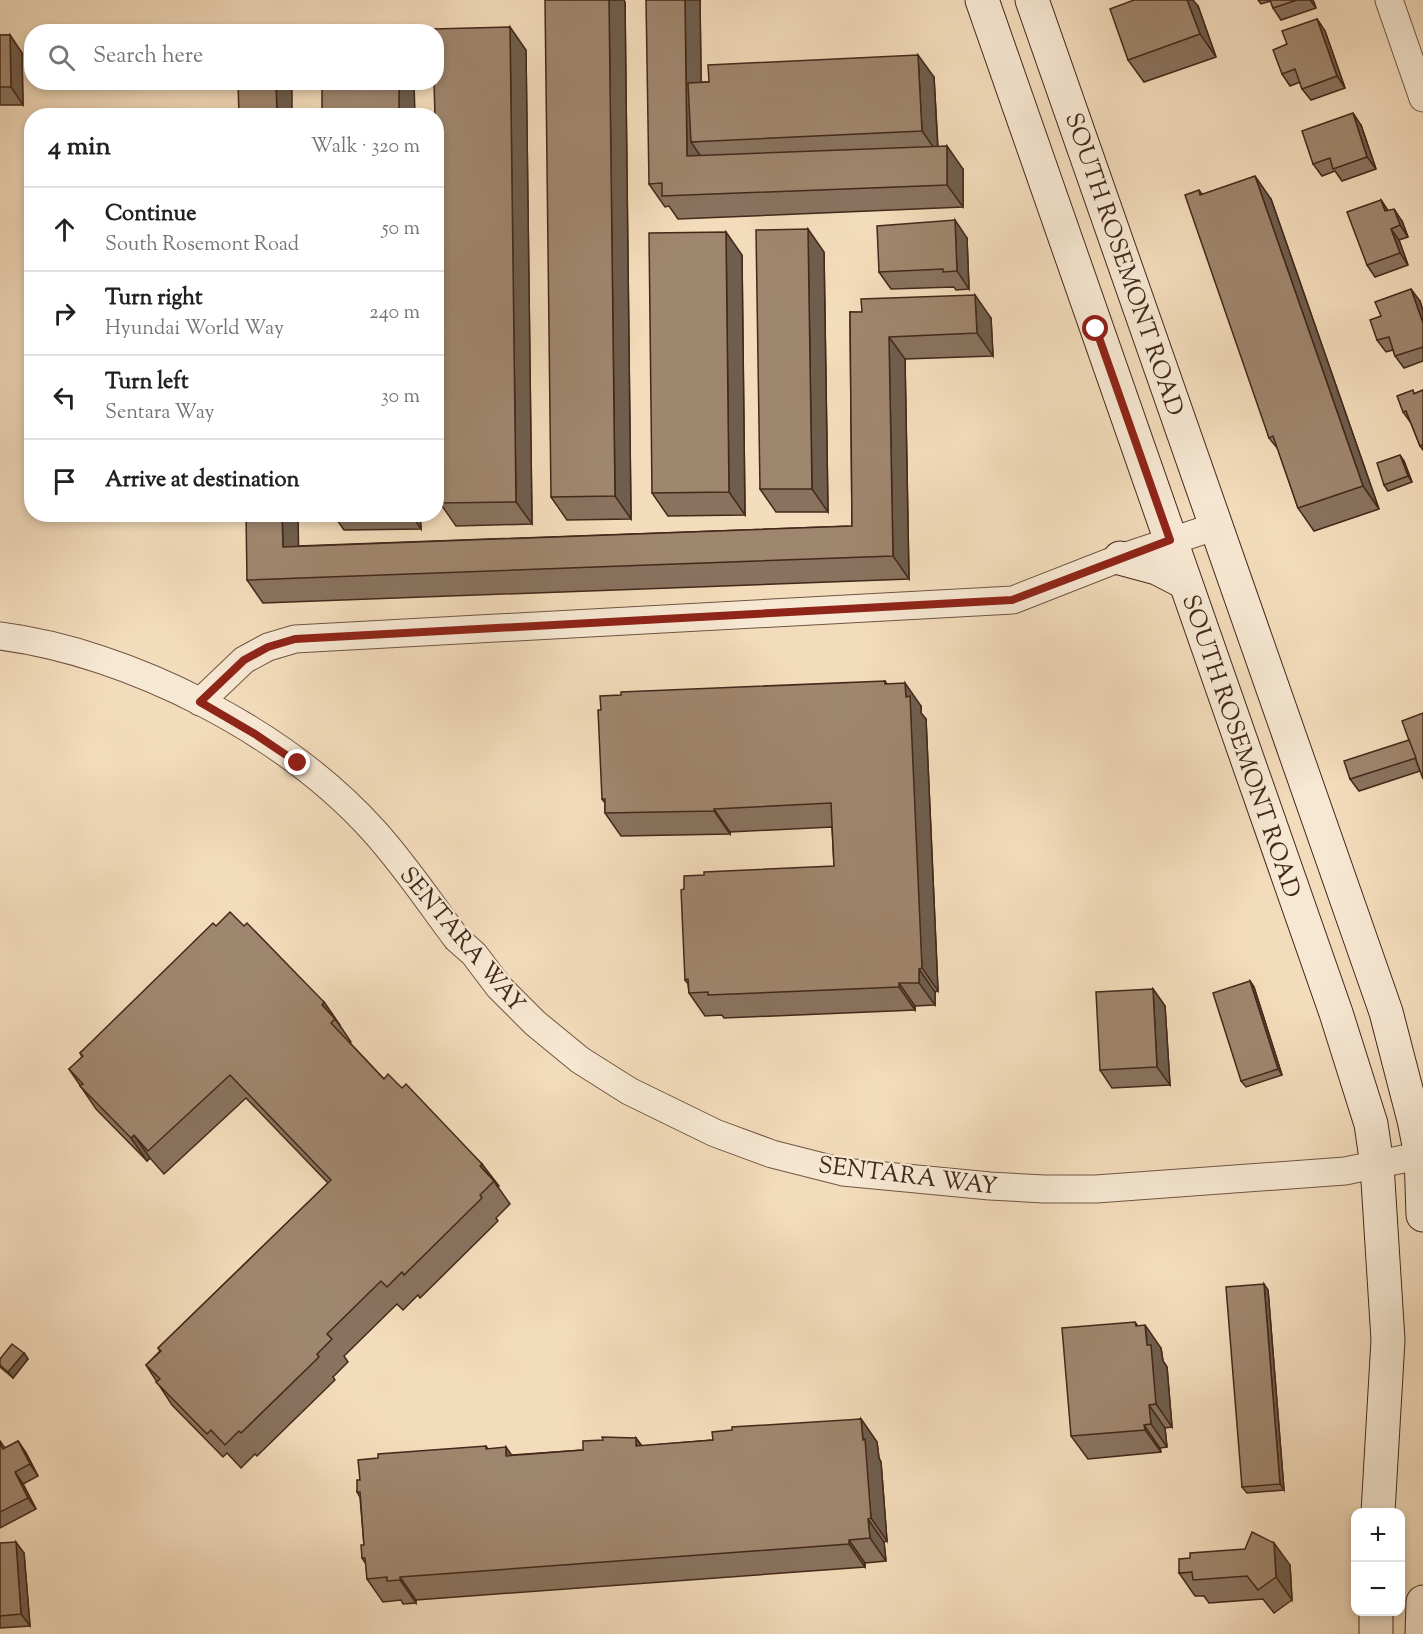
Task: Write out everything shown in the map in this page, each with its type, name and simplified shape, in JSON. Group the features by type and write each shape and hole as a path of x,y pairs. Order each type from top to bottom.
{"main road":[{"name":"SOUTH ROSEMONT ROAD","path":"1032,0 1386,1012 1422,1155 1423,1215"},
{"name":"SOUTH ROSEMONT ROAD","path":"988,2 1184,582 1336,1013 1371,1124 1377,1165 1389,1340 1378,1508"},
{"path":"1120,558 1157,568 1184,582"},
{"path":"1422,1634 1423,1602"},
{"path":"1376,1634 1377,1616"}],"street":[{"path":"1389,0 1423,98"},
{"path":"200,702 244,660 268,647 295,639 1004,601 1012,600 1170,540 1217,526"},
{"name":"SENTARA WAY","path":"0,636 37,641 109,663 172,688 255,734 290,757 342,799 374,831 457,939 474,954 499,987 535,1023 580,1060 629,1091 715,1133 772,1154 843,1172 1044,1189 1096,1189 1345,1171 1422,1155"}],"building":[{"path":"545,0 609,0 615,496 551,497"},
{"path":"646,0 685,0 687,156 947,146 947,185 662,196 662,183 649,184"},
{"path":"1134,0 1187,0 1200,34 1128,60 1110,9"},
{"path":"1270,0 1297,0 1273,8"},
{"path":"1317,19 1337,76 1302,89 1295,69 1282,74 1273,50 1287,44 1282,31"},
{"path":"510,27 516,502 444,503 444,108 435,108 434,90 444,90 444,29"},
{"path":"0,35 10,35 11,87 0,87"},
{"path":"918,55 922,131 691,142 688,83 709,82 708,65"},
{"path":"238,90 276,90 277,108 239,108"},
{"path":"322,90 399,90 399,108 322,108"},
{"path":"1353,113 1367,157 1333,169 1330,158 1313,164 1302,131"},
{"path":"1255,176 1363,486 1298,508 1273,436 1269,438 1185,195 1199,190 1200,195"},
{"path":"1381,200 1385,211 1394,209 1400,225 1391,229 1400,253 1367,265 1347,212"},
{"path":"955,220 957,271 943,272 943,269 879,272 877,226"},
{"path":"808,229 812,489 760,489 756,230"},
{"path":"726,232 729,492 652,493 649,233"},
{"path":"1411,289 1423,323 1423,347 1395,356 1389,337 1377,340 1370,320 1381,316 1375,302"},
{"path":"975,295 977,333 889,337 893,556 247,580 246,522 282,522 283,547 852,526 850,312 862,312 861,299"},
{"path":"1413,390 1414,394 1423,390 1423,444 1420,446 1406,411 1403,412 1397,396"},
{"path":"1400,455 1408,476 1384,485 1377,463"},
{"path":"885,681 885,684 905,683 906,697 910,696 922,968 919,969 919,983 899,983 899,987 708,995 708,992 689,993 688,979 685,980 681,890 684,889 684,876 704,875 704,872 834,866 831,803 714,809 714,811 605,813 605,799 602,799 598,710 601,710 600,696 621,695 621,692"},
{"path":"1423,713 1423,779 1402,721"},
{"path":"1409,740 1416,758 1350,779 1344,761"},
{"path":"230,912 244,926 247,923 324,1002 322,1005 335,1019 331,1023 384,1079 388,1074 402,1088 406,1084 482,1164 480,1166 494,1181 480,1195 482,1198 404,1275 402,1272 387,1287 381,1281 327,1334 332,1339 317,1354 319,1357 241,1433 239,1431 225,1445 211,1430 207,1434 156,1382 160,1379 146,1365 161,1351 158,1348 331,1180 230,1075 148,1151 134,1135 131,1138 80,1086 83,1084 69,1069 83,1056 80,1053 213,923 216,926"},
{"path":"1250,981 1278,1069 1241,1081 1213,993"},
{"path":"1153,989 1157,1067 1100,1070 1096,992"},
{"path":"1264,1284 1280,1484 1242,1487 1226,1287"},
{"path":"1135,1322 1136,1326 1145,1325 1147,1345 1151,1345 1156,1404 1149,1405 1151,1424 1144,1425 1145,1430 1071,1436 1062,1328"},
{"path":"12,1344 24,1353 8,1372 0,1365 0,1359"},
{"path":"861,1419 863,1440 865,1439 871,1518 868,1519 870,1538 849,1540 849,1544 400,1577 400,1580 387,1581 387,1577 367,1579 361,1545 364,1545 360,1492 357,1492 357,1480 360,1480 358,1460 378,1458 378,1454 486,1446 486,1449 506,1447 506,1456 583,1450 583,1441 603,1440 602,1437 636,1438 636,1446 713,1440 712,1432 732,1430 732,1427"},
{"path":"18,1441 30,1464 15,1472 28,1498 0,1512 0,1443 3,1449"},
{"path":"1252,1532 1274,1543 1276,1577 1258,1590 1247,1576 1193,1580 1192,1572 1179,1573 1179,1559 1190,1558 1190,1553 1245,1549"},
{"path":"16,1542 21,1614 0,1616 0,1543"}],"route":[{"path":"298,763 255,734 200,702 244,660 268,647 295,639 1012,600 1170,540 1096,329"}]}
